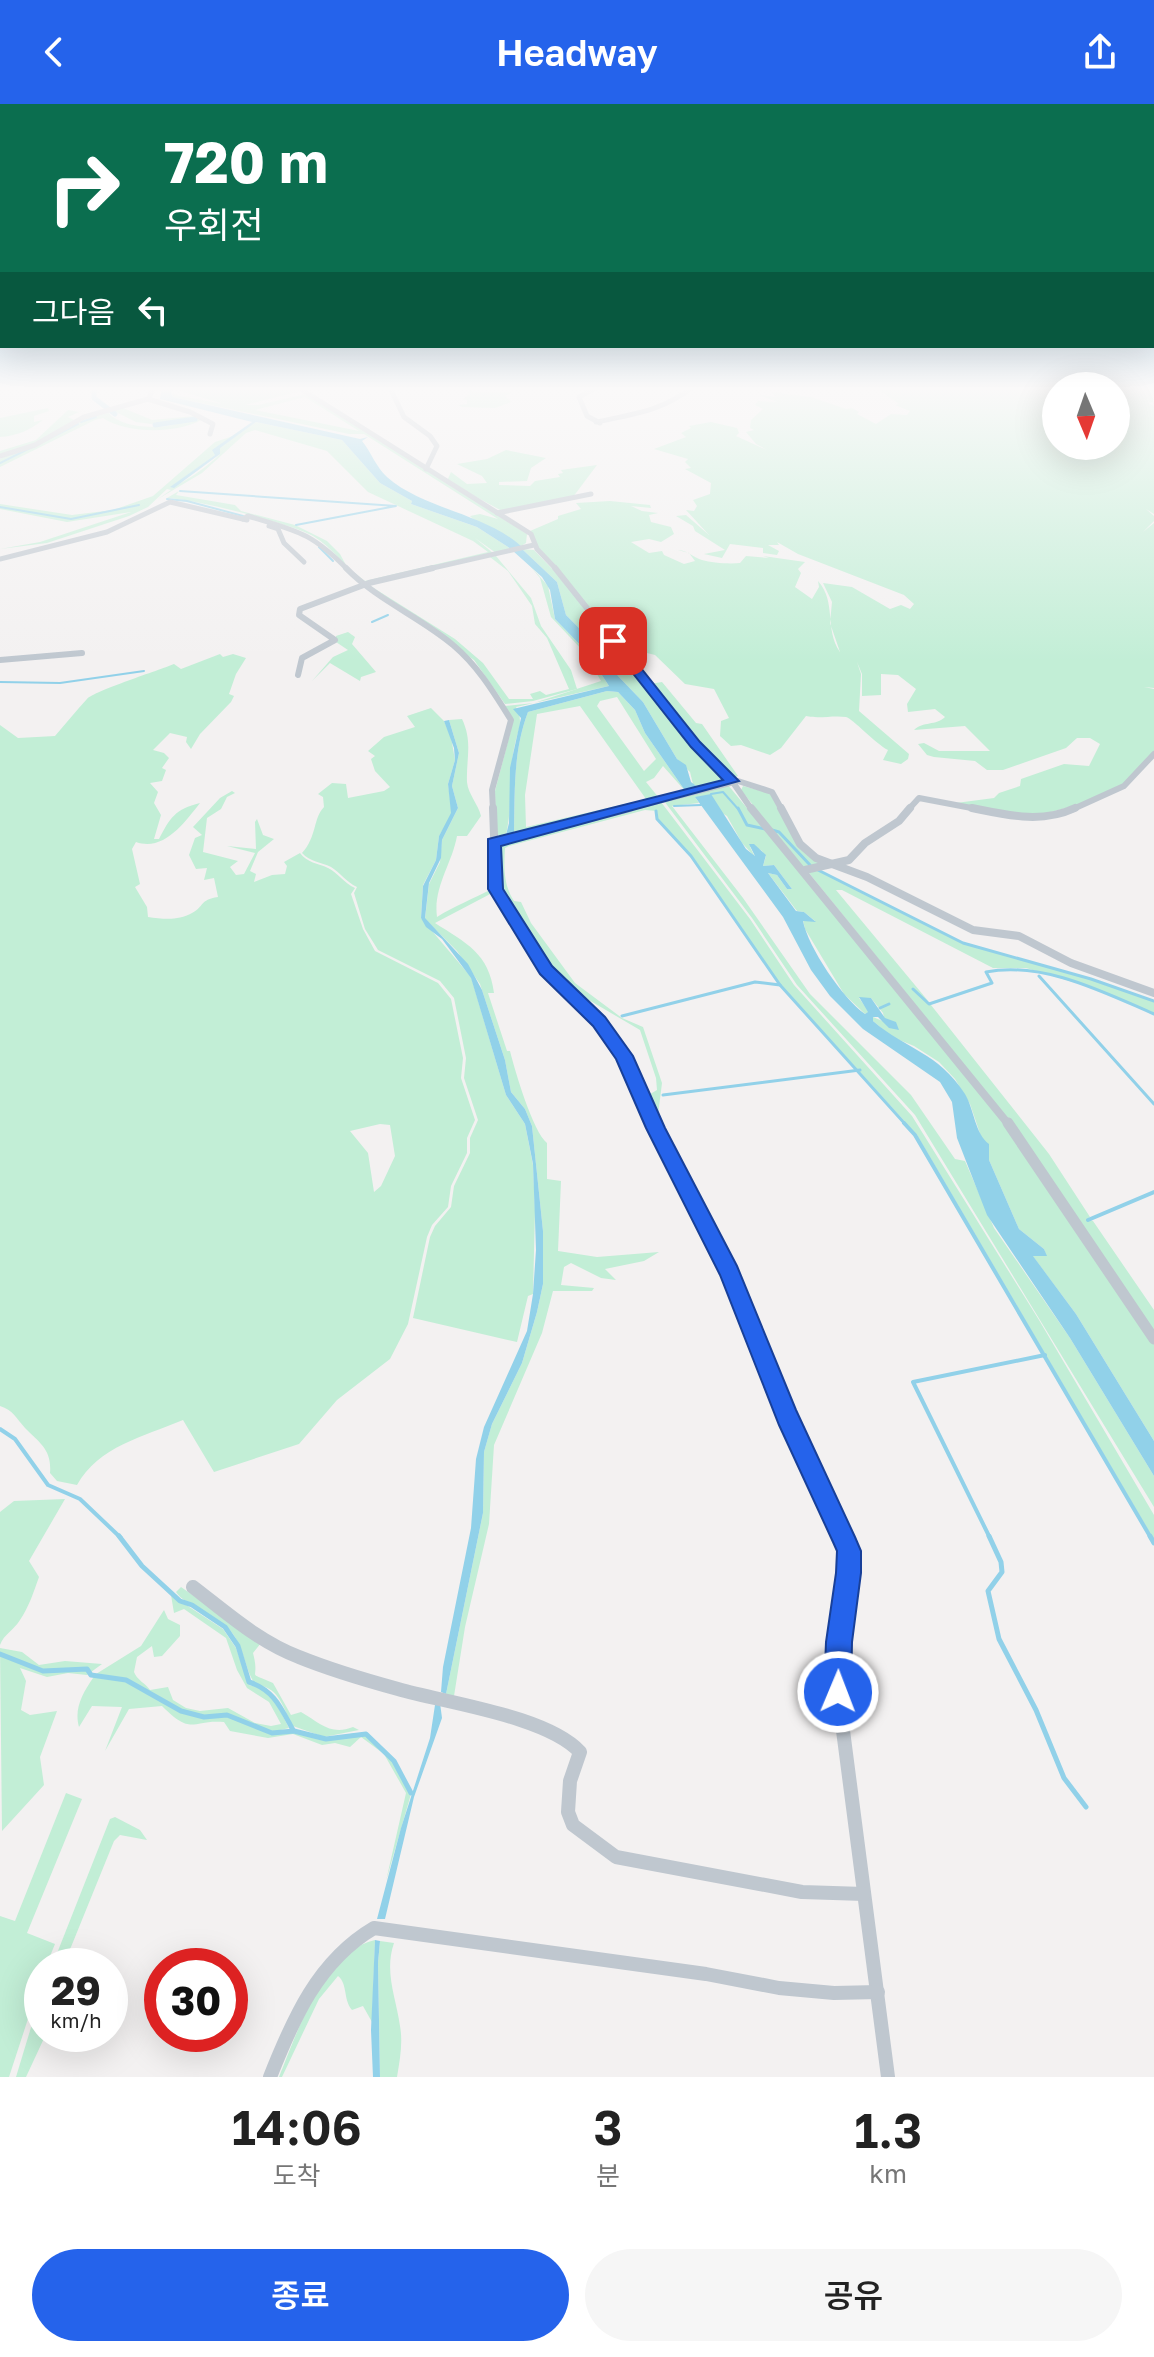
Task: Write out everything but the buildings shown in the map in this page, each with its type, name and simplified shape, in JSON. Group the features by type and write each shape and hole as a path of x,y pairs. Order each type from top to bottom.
{"street":[{"path":"441,478 528,531 534,545 571,586 696,745 732,781 752,810 810,868 1008,1122 1154,1339"},
{"path":"497,513 591,494"},
{"path":"0,559 107,532 170,502 246,517 308,535 329,551 362,585 471,659 508,714 511,720 492,790 500,841 494,878 501,899 546,970 599,1022 624,1056 656,1128 729,1272 787,1417 849,1551 838,1659 838,1692 888,2077"},
{"path":"246,517 278,529 284,543 304,562"},
{"path":"298,675 302,658 335,640 299,615 298,610 362,585 534,545"},
{"path":"0,660 82,653"},
{"path":"810,868 849,860 865,843 899,821 919,798 1025,819 1063,814 1124,786 1154,754"},
{"path":"500,841 732,781 772,792 800,844 827,864 867,877 973,930 1012,934 1071,963 1154,993"},
{"path":"193,1587 264,1641 298,1657 397,1689 506,1716 569,1740 580,1752 570,1781 568,1812 573,1825 616,1857 802,1892 864,1894"},
{"path":"270,2077 298,2014 318,1981 340,1952 359,1935 380,1928 706,1974 779,1988 834,1993 878,1992"}],"green space":[{"path":"174,478 183,478 171,487 193,478 158,499 171,490 167,489 148,507 129,516 47,543 0,549 40,542 131,512 67,522 0,509 0,504 72,515 113,510 153,496"},
{"path":"354,478 376,478 412,501 411,504 477,527 511,549 496,553 475,538 493,553 364,583 349,568 365,581 488,552 473,541 368,492"},
{"path":"433,478 439,478 527,534 526,543 521,546 470,516 480,514 498,519"},
{"path":"448,478 459,478 467,484 487,483 483,478 528,478 527,481 499,482 499,485 530,486 535,481 553,478 587,478 573,497 502,511 447,481"},
{"path":"702,478 1154,478 1154,514 1146,509 1154,516 1154,521 1143,532 1154,523 1154,688 1144,687 1154,689 1154,752 1123,784 1092,801 1032,817 956,803 994,798 999,793 1020,786 1021,779 1064,764 1089,766 1100,744 1090,738 1077,738 1066,748 1003,770 987,770 975,761 927,755 918,744 924,743 939,751 990,751 965,726 914,730 945,717 935,709 908,712 907,704 916,689 898,675 881,674 881,695 862,696 862,674 857,662 861,674 859,711 909,754 901,764 883,760 888,750 846,717 806,716 781,748 770,755 741,745 731,746 720,736 721,721 729,718 714,689 685,684 655,655 639,651 620,638 613,639 534,544 530,531 558,519 558,516 581,509 576,503 610,501 650,505 651,508 631,506 658,513 649,515 651,522 671,527 674,534 661,542 649,539 631,542 649,553 662,551 664,555 684,564 695,561 690,554 702,560 721,563 740,563 746,556 805,562 798,569 801,573 795,587 812,599 819,587 818,581 827,598 830,619 832,602 823,583 852,587 890,609 901,605 910,609 914,604 904,595 798,554 777,542 779,545 768,545 779,551 777,555 763,553 763,548 730,544 722,558 704,554 725,550 676,516 686,515 709,535 686,510 694,511 697,506 693,500 710,494 711,483"},
{"path":"179,491 176,495 235,505 241,511 295,525 327,541 340,554 346,566 320,541 302,531 218,507 167,498"},
{"path":"522,549 534,550 559,576 694,746 726,781 699,788 693,784 690,772 677,759 643,702 618,676 598,647 566,615 557,582"},
{"path":"496,556 531,598 541,626 571,670 577,689 533,701 505,704 474,660 369,585 455,639 483,663 509,699 533,699 530,694 540,691 546,695 569,689 547,638 535,624 532,606 508,571 490,557"},
{"path":"526,561 548,586 555,619 587,652 609,686 535,703 601,681 584,652 551,617 540,578"},
{"path":"348,632 355,637 352,644 376,672 361,677 360,681 330,663 312,681 333,657 348,650 336,642 336,636"},
{"path":"220,654 223,657 233,654 246,658 229,694 234,696 231,702 200,734 191,749 186,742 187,737 170,733 153,750 169,758 162,768 166,770 162,781 150,783 158,792 154,803 161,815 154,839 159,839 179,811 200,803 181,826 165,839 156,843 136,842 132,849 140,884 135,887 147,907 148,917 165,919 187,916 208,900 218,897 214,878 204,880 207,868 196,869 189,855 195,838 202,835 193,827 220,798 232,791 235,793 227,797 221,809 207,818 203,852 238,861 230,867 236,875 244,874 255,853 227,846 256,849 257,819 263,835 274,839 258,852 250,871 256,874 254,882 285,874 287,866 284,862 300,853 309,861 332,870 355,888 351,894 363,929 375,951 438,983 451,999 463,1058 461,1078 475,1120 467,1138 467,1153 451,1186 448,1207 432,1225 427,1237 408,1324 390,1359 337,1400 299,1444 214,1472 183,1420 123,1444 97,1461 77,1485 57,1481 50,1473 49,1458 44,1448 11,1412 0,1406 0,725 18,738 55,736 92,695 174,664 181,669","holes":["380,1124 390,1125 395,1156 381,1186 374,1192 368,1153 350,1131"]},
{"path":"662,682 696,723 702,724 738,776 733,778 697,745 650,684"},
{"path":"607,691 618,692 635,710 645,733 686,792 663,766 654,778 646,782 659,798 502,837 496,834 495,791 511,730 505,706 533,703 516,707 520,721 513,755 506,835 514,833 517,757 528,712","holes":["617,697 656,759 644,771 597,706 600,701","580,706 646,799 526,827 525,795 537,714"]},
{"path":"431,708 444,721 455,760 448,784 452,814 439,836 436,860 423,885 421,918 471,977 506,1095 525,1124 533,1165 533,1294 528,1296 517,1342 413,1318 430,1237 451,1207 454,1186 470,1153 470,1138 478,1120 464,1078 466,1058 454,998 440,981 378,950 365,929 354,893 357,887 331,867 302,853 324,807 323,797 318,794 332,783 346,784 348,798 390,787 375,771 371,759 375,756 368,751 384,737 415,727 407,716"},
{"path":"462,719 468,743 468,786 481,816 467,836 457,836 440,886 437,917 492,889 494,892 435,923 474,950 487,968 494,993 488,993 507,1051 510,1051 530,1114 547,1143 547,1179 561,1181 558,1251 597,1257 659,1252 644,1261 605,1269 616,1280 601,1278 571,1263 564,1267 561,1285 594,1288 592,1291 553,1291 542,1333 494,1445 489,1524 465,1627 454,1696 446,1694 483,1513 484,1452 492,1424 522,1363 543,1284 543,1231 532,1126 525,1109 511,1092 505,1060 480,984 457,951 425,919 429,884 440,862 442,840 458,808 452,786 459,753 449,720"},
{"path":"728,785 998,1113 1154,1344 1154,1441 1076,1314 1032,1255 1046,1255 1044,1249 1019,1229 989,1160 970,1104 955,1079 939,1062 892,1037 873,1021 873,1017 885,1022 883,1013 871,998 859,998 869,1012 865,1014 844,994 805,929 803,920 815,921 804,912 797,911 768,873 777,875 787,889 792,889 774,865 763,866 766,856 761,850 750,847 755,857 742,843 727,816 695,797 699,803 672,806 743,898 810,994 911,1095 955,1159 965,1161 994,1228 1070,1338 1154,1476 1154,1507 915,1115 797,985 752,918 664,801"},
{"path":"743,786 770,793 799,846 823,864 804,869 741,790"},
{"path":"661,802 750,919 794,985 912,1116 1039,1320 1154,1515 1154,1540 917,1135 781,985 692,856 658,819 657,811 645,810 509,846 505,848 504,862 510,895 514,901 521,902 531,923 575,983 622,1018 643,1027 662,1083 658,1115 654,1117 645,1097 657,1090 640,1030 582,996 571,993 557,980 498,888 496,845"},
{"path":"815,869 962,943 1091,979 1154,1001 1154,1013 1090,987 1026,968 993,968 842,890 836,890 929,1002 912,989 931,1005 1049,1154 1090,1217 1087,1219 1093,1221 1154,1310 1154,1334 1023,1138 809,873"},
{"path":"65,1499 29,1561 39,1577 29,1604 0,1645 0,1512 14,1501"},
{"path":"181,1587 261,1643 253,1653 255,1674 273,1683 291,1715 301,1712 332,1729 353,1727 359,1730 324,1737 293,1726 276,1694 253,1681 229,1629 180,1597 176,1592"},
{"path":"171,1595 223,1629 236,1648 249,1685 265,1689 273,1697 289,1728 272,1732 257,1727 272,1734 294,1732 326,1739 355,1733 365,1735 393,1762 411,1794 386,1881 406,1793 384,1754 361,1737 350,1747 335,1743 322,1745 293,1734 268,1738 230,1731 224,1722 187,1724 162,1706 129,1709 105,1751 122,1707 92,1706 79,1727 80,1702 93,1678 112,1679 96,1674 141,1646 164,1610 168,1619 180,1625 180,1636 162,1656 154,1657 152,1646 137,1657 134,1672 150,1690 168,1687 173,1700 186,1708 200,1711 228,1708 255,1723 281,1724 269,1702 247,1688 226,1638 184,1609 174,1613"},
{"path":"0,1648 22,1652 39,1665 65,1661 102,1664 87,1675 68,1673 47,1677 20,1668 26,1681 21,1710 30,1715 57,1711 40,1757 44,1785 2,1831"},
{"path":"66,1793 82,1799 27,1933 55,1944 53,1948 24,1948 24,2031 9,2077 0,2077 0,1916 15,1921"},
{"path":"115,1817 140,1830 147,1840 120,1835 114,1841 71,1947 59,1948 110,1819"},
{"path":"375,1940 372,2022 363,2006 352,2010 338,1976 319,1999 282,2077 279,2077 314,1996 327,1977 341,1960"},
{"path":"380,1941 394,1943 390,1974 401,2039 397,2077 380,2077"},
{"path":"24,2051 38,2052 26,2077 16,2077"}],"water":[{"path":"183,478 187,478 174,488 170,487"},
{"path":"376,478 388,478 418,497 490,526 521,546 511,549 477,527 411,504 412,501"},
{"path":"522,549 557,582 566,615 598,647 618,676 643,702 677,759 686,765 691,782 699,788 686,792 645,733 635,710 618,692 607,691 528,712 517,757 514,833 506,835 510,768 521,718 513,709 609,686 587,652 555,619 550,590 542,577 513,551"},
{"path":"449,720 459,753 452,786 458,808 442,840 441,858 429,883 425,918 468,964 482,990 505,1060 511,1092 525,1109 532,1126 543,1231 543,1284 522,1363 492,1424 484,1452 483,1513 446,1694 441,1692 443,1667 471,1528 476,1459 484,1427 527,1331 536,1250 533,1164 525,1124 506,1095 471,978 442,939 426,927 421,918 423,886 436,860 439,836 451,813 448,784 455,760 444,721"},
{"path":"711,794 746,849 755,856 749,844 754,844 766,855 763,866 774,865 792,889 787,889 777,875 768,873 796,911 804,912 816,922 803,921 806,932 819,958 847,997 865,1014 868,1012 859,997 871,998 885,1018 896,1022 899,1030 889,1028 878,1017 873,1017 873,1021 933,1060 965,1094 978,1128 989,1144 989,1160 1019,1229 1044,1249 1047,1256 1033,1256 1076,1314 1154,1441 1154,1476 1070,1338 987,1215 957,1138 952,1102 940,1082 863,1029 830,996 811,970 783,917 695,797"},
{"path":"440,1703 442,1718 414,1797 385,1919 377,1919 401,1828 430,1738 435,1705"},
{"path":"375,1940 380,1941 380,2077 373,2077 371,2030"}],"waterway":[{"path":"180,491 396,506 296,525"},
{"path":"167,499 187,501 243,516"},
{"path":"0,507 71,519 139,505"},
{"path":"319,547 333,561"},
{"path":"372,622 388,615"},
{"path":"0,682 60,683 144,671"},
{"path":"711,794 723,792 739,810"},
{"path":"674,806 701,805"},
{"path":"738,808 747,825 765,829"},
{"path":"656,811 657,819 691,856 780,985"},
{"path":"772,830 779,832 810,865"},
{"path":"816,869 963,943 1091,979 1154,1001"},
{"path":"913,989 929,1004 992,983 986,972 1029,971 1072,981 1154,1014"},
{"path":"1039,976 1154,1104"},
{"path":"622,1016 755,982 780,985"},
{"path":"780,985 857,1070"},
{"path":"880,1008 889,1004"},
{"path":"663,1095 857,1070"},
{"path":"857,1070 906,1125"},
{"path":"904,1123 915,1135 1044,1355"},
{"path":"1088,1220 1154,1192"},
{"path":"990,1538 913,1382 1044,1355"},
{"path":"1044,1355 1151,1538"},
{"path":"0,1429 15,1439 48,1485 80,1499 119,1536"},
{"path":"119,1536 142,1566 180,1601 192,1605 225,1627 238,1646 249,1682 271,1695 293,1730"},
{"path":"989,1536 1001,1562 1002,1572 988,1591 999,1639 1036,1710 1064,1778 1086,1807"},
{"path":"1150,1536 1154,1543"},
{"path":"0,1654 43,1671 87,1669 91,1675 126,1680 181,1711 204,1717 227,1715 272,1733 294,1731 326,1739 366,1734 394,1761 411,1793"}],"route":[{"path":"613,641 696,745 732,781 493,843 496,889 546,970 599,1022 624,1056 656,1128 729,1272 787,1417 849,1551 849,1573 839,1642 838,1692"}]}
